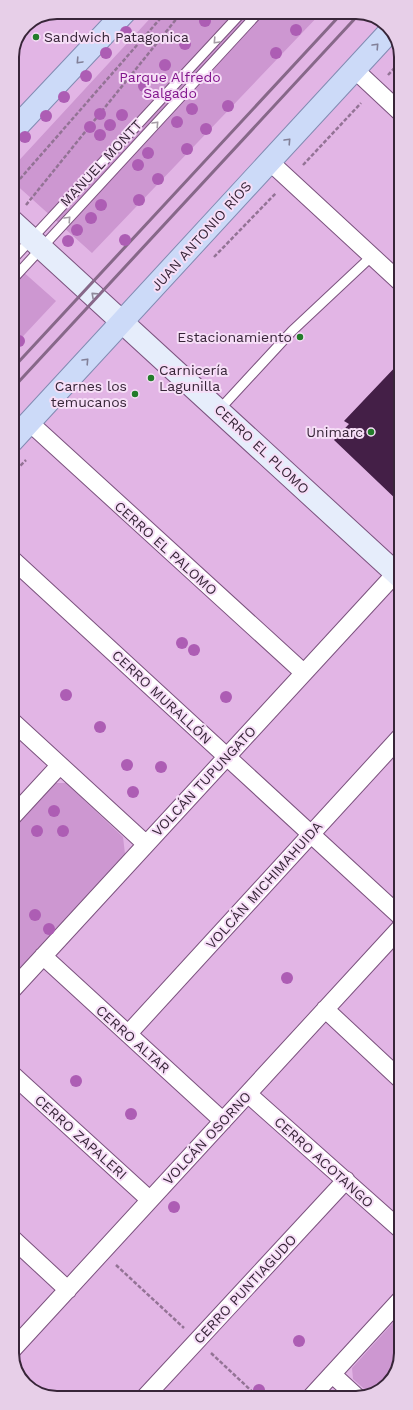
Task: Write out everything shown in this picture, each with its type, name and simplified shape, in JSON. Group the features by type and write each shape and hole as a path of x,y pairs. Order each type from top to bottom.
{"main road":[{"path":"19,125 118,19"},
{"name":"JUAN ANTONIO RÍOS","path":"19,433 387,35"}],"street":[{"path":"354,70 394,106"},
{"path":"269,161 394,276"},
{"name":"CERRO EL PLOMO","path":"19,227 394,571"},
{"name":"CERRO EL PALOMO","path":"29,422 304,673"},
{"name":"CERRO MURALLÓN","path":"19,565 394,911"},
{"name":"VOLCÁN TUPUNGATO","path":"19,982 304,673 394,579"},
{"path":"19,727 146,844"},
{"name":"VOLCÁN MICHIMAHUIDA","path":"128,1034 394,744"},
{"path":"19,809 60,765"},
{"name":"VOLCÁN OSORNO","path":"19,1343 394,935"},
{"name":"CERRO ALTAR","path":"43,956 223,1121"},
{"path":"325,1010 394,1074"},
{"name":"CERRO ZAPALERI","path":"19,1080 150,1200"},
{"name":"CERRO ACOTANGO","path":"248,1094 394,1224"},
{"name":"CERRO PUNTIAGUDO","path":"150,1391 346,1180"},
{"path":"19,1245 68,1290"},
{"path":"316,1391 394,1307"},
{"path":"332,1374 350,1391"}],"lane":[{"name":"MANUEL MONTT","path":"19,269 36,243 236,19"},
{"name":"MANUEL MONTT","path":"19,255 36,243 252,19"},
{"path":"219,410 292,331 372,256"}],"path":[{"path":"19,180 160,19"},
{"path":"19,212 176,19"},
{"path":"214,258 394,68"},
{"path":"19,467 46,438"},
{"path":"102,1252 252,1391"}],"green space":[{"name":"Parque Alfredo Salgado","path":"150,19 315,19 92,253 19,187 19,160"},
{"path":"19,268 56,301 19,341"},
{"path":"53,783 66,783 123,837 125,854 19,972 19,821"},
{"path":"394,1322 393,1361 385,1378 375,1386 365,1390 353,1379 352,1368"}],"building":[{"name":"Unimarc","path":"394,368 394,497 334,440 349,424 344,421"}],"railway":[{"path":"19,361 337,19"},
{"path":"19,381 355,19"}],"place":[{"name":"Sandwich Patagonica","path":"36,37"},
{"name":"Estacionamiento","path":"300,337"},
{"name":"Carnicería Lagunilla","path":"151,378"},
{"name":"Carnes los temucanos","path":"135,394"},
{"name":"Unimarc","path":"371,432"}]}
